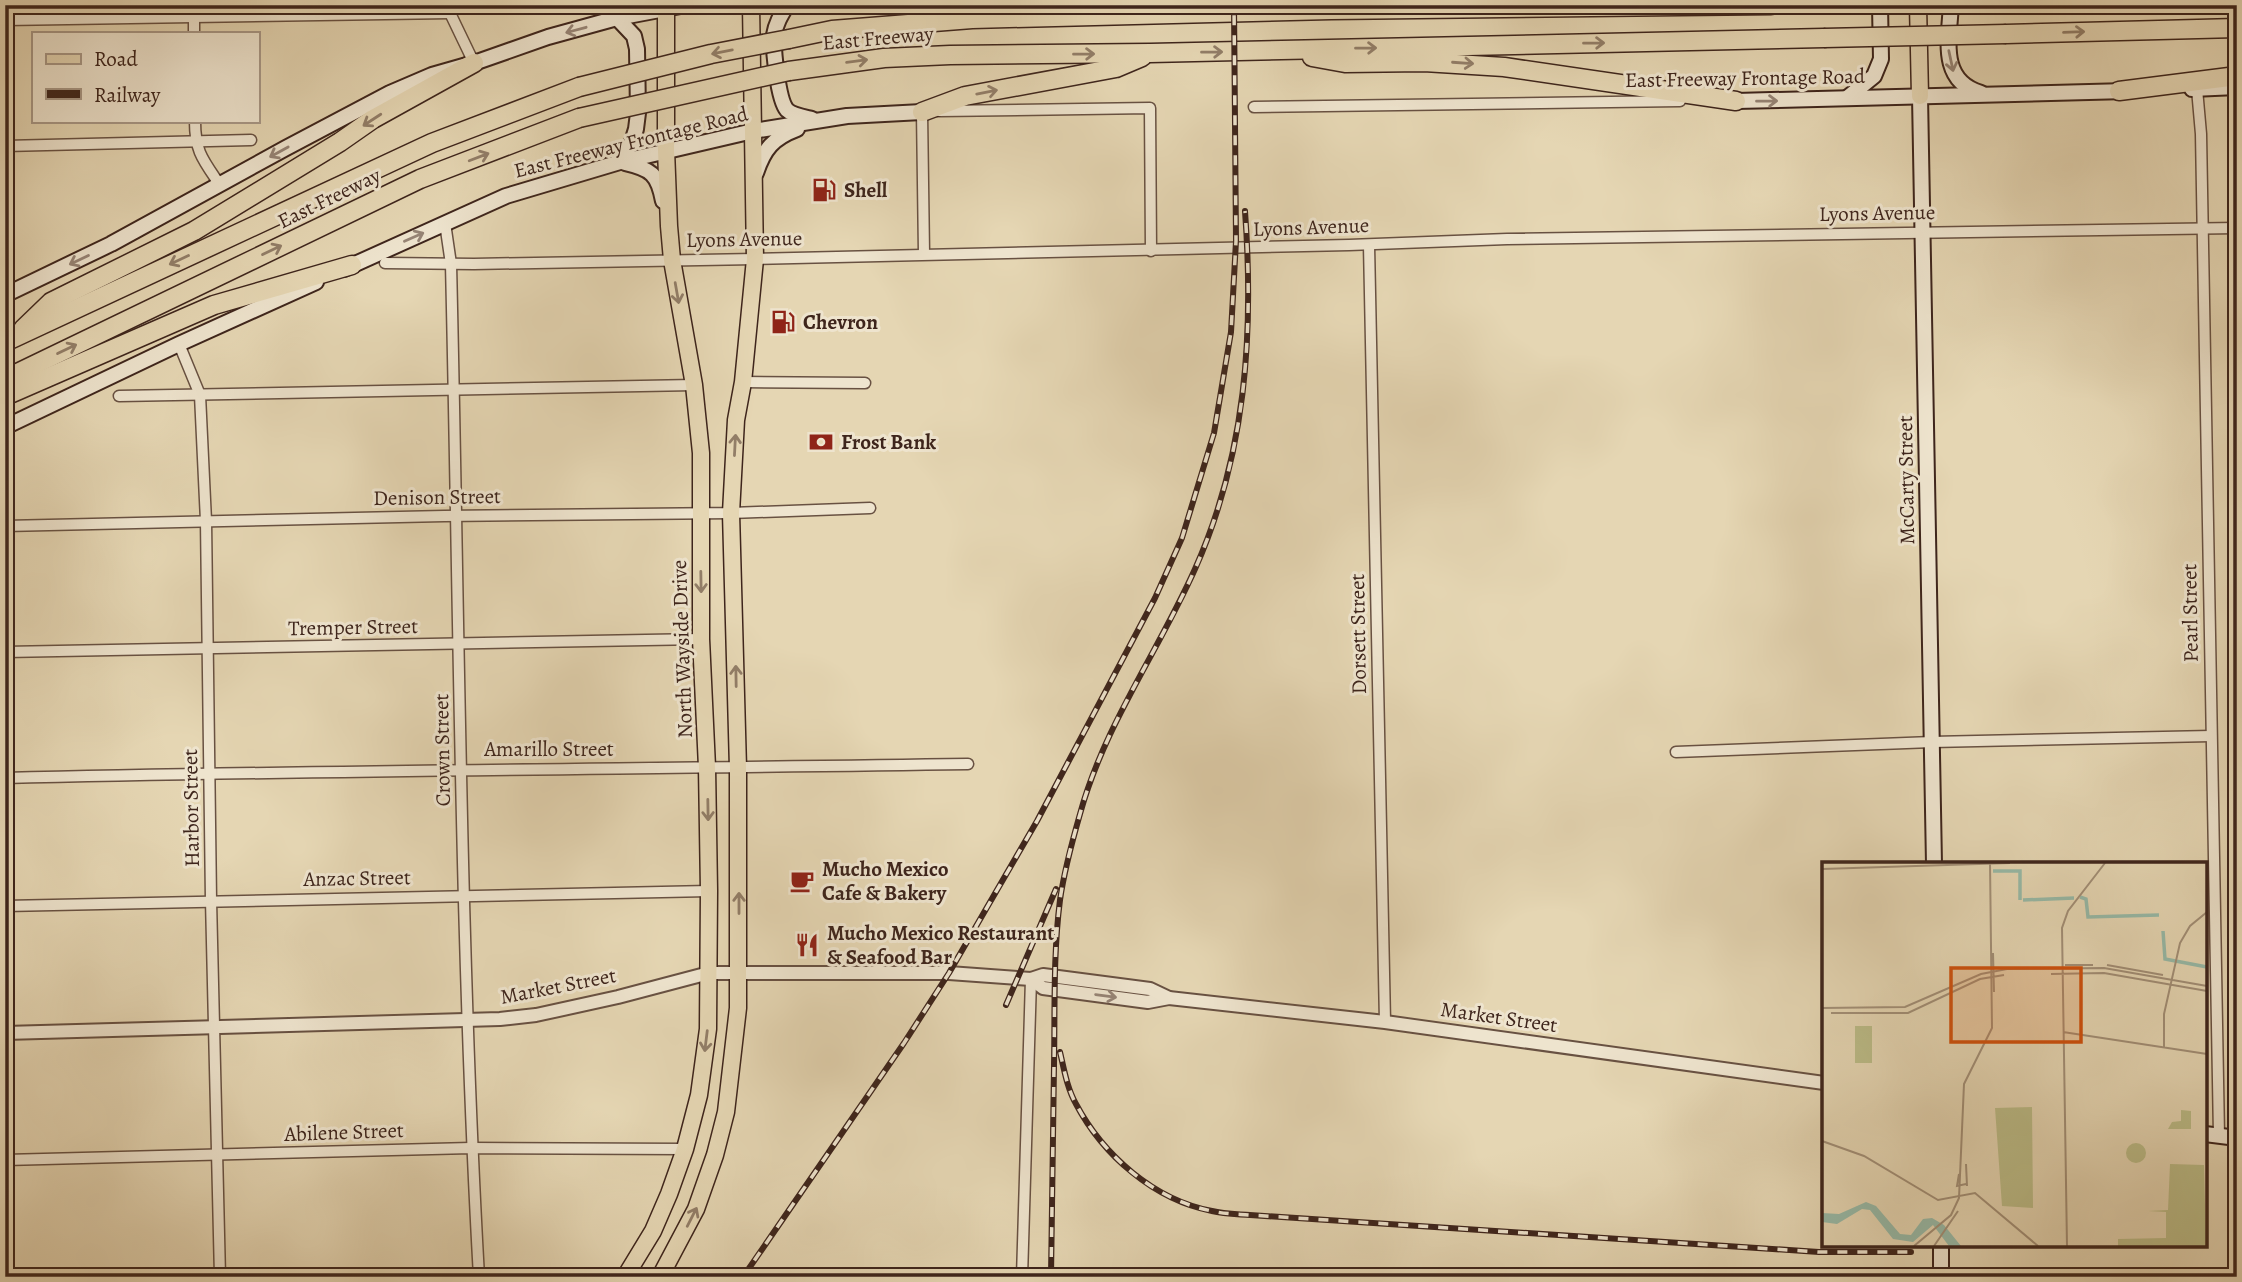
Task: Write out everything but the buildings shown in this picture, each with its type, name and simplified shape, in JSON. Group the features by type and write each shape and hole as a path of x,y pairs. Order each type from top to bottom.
{"highway":[{"path":"1196,5 1296,12"},
{"path":"1331,10 1375,5"},
{"name":"East Freeway","path":"10,340 432,143 579,87 711,54 832,30 972,19 1331,10 1771,5"},
{"name":"East Freeway","path":"5,379 420,179 579,118 789,71 884,58 2237,28"},
{"path":"1274,50 1345,63 1424,62 1504,67 1736,101"},
{"path":"922,112 965,96 1116,68 1150,53"},
{"path":"10,340 51,302 194,231 340,142 373,118 474,63"},
{"path":"2119,91 2237,76"},
{"path":"5,394 214,305 352,265"}],"main road":[{"path":"617,18 638,5"},
{"path":"5,295 111,244 390,93 432,75 548,37 617,18 687,5"},
{"path":"660,1277 696,1209 715,1155 730,1087 738,1008 738,768 732,513 736,420 743,382 755,259 751,5"},
{"path":"787,5 778,19 774,36 779,93 787,110 820,120"},
{"path":"1845,99 1874,76 1881,59 1880,5"},
{"path":"1918,5 1920,96"},
{"path":"1951,5 1949,58 1952,71 1963,85 1990,96"},
{"name":"North Wayside Drive","path":"625,1277 653,1231 670,1194 699,1094 708,1029 709,891 701,639 701,453 694,384 672,260 669,226 666,7"},
{"path":"617,18 634,36 637,49 636,129 620,162 643,168 655,177 660,186 669,226"},
{"name":"East Freeway Frontage Road","path":"1736,101 2237,87"},
{"name":"McCarty Street","path":"1920,96 1934,862"},
{"name":"East Freeway Frontage Road","path":"5,427 179,344 512,194 620,162 753,131 847,116 922,112"},
{"path":"754,181 762,156 771,145 783,134 820,120"},
{"path":"2212,1135 2237,1138"},
{"path":"1941,1247 1941,1277"}],"street":[{"path":"5,19 194,11 450,9 474,63"},
{"path":"194,11 194,32"},
{"name":"Pearl Street","path":"2197,89 2201,130 2211,736 2217,910 2212,1135"},
{"name":"East Freeway Frontage Road","path":"1254,107 1736,101"},
{"name":"East Freeway Frontage Road","path":"922,112 1150,108 1151,251"},
{"path":"922,112 924,254"},
{"path":"195,122 195,142 202,159 220,185"},
{"path":"5,146 251,140"},
{"name":"Crown Street","path":"445,223 452,264 464,896 471,1148 479,1277"},
{"name":"Lyons Avenue","path":"386,264 1151,251 1521,239 1922,231 2237,228"},
{"name":"Dorsett Street","path":"1369,245 1385,1022"},
{"name":"Harbor Street","path":"179,344 200,395 206,521 220,1277"},
{"path":"743,382 865,383"},
{"path":"119,396 694,384"},
{"name":"Denison Street","path":"5,526 870,509"},
{"name":"Tremper Street","path":"5,652 701,639"},
{"path":"1676,752 1932,742 2211,736"},
{"name":"Amarillo Street","path":"5,778 461,769 968,764"},
{"name":"Anzac Street","path":"5,906 709,891"},
{"name":"Market Street","path":"5,1033 500,1019 536,1015 618,997 709,973 949,973 1031,979 1043,988 1148,1002 1169,998 1385,1022 1822,1083"},
{"path":"1022,1277 1031,979"},
{"name":"Abilene Street","path":"5,1160 471,1148 685,1149"},
{"path":"464,1277 547,1277"}],"railway":[{"path":"743,1277 949,973 1037,821 1155,598 1182,538 1214,433 1231,332 1236,241 1234,5"},
{"path":"1051,1277 1055,962 1062,889 1068,857 1090,782 1117,720 1195,569 1226,482 1236,438 1247,348 1248,257 1245,211"},
{"path":"1006,1005 1056,889"},
{"path":"1060,1052 1076,1104 1100,1141 1151,1186 1170,1197 1212,1211 1819,1252 1911,1252"}],"place":[{"name":"Shell","path":"824,190"},
{"name":"Chevron","path":"783,322"},
{"name":"Frost Bank","path":"821,442"},
{"name":"Mucho Mexico Cafe & Bakery","path":"802,881"},
{"name":"Mucho Mexico Restaurant & Seafood Bar","path":"807,945"}]}
